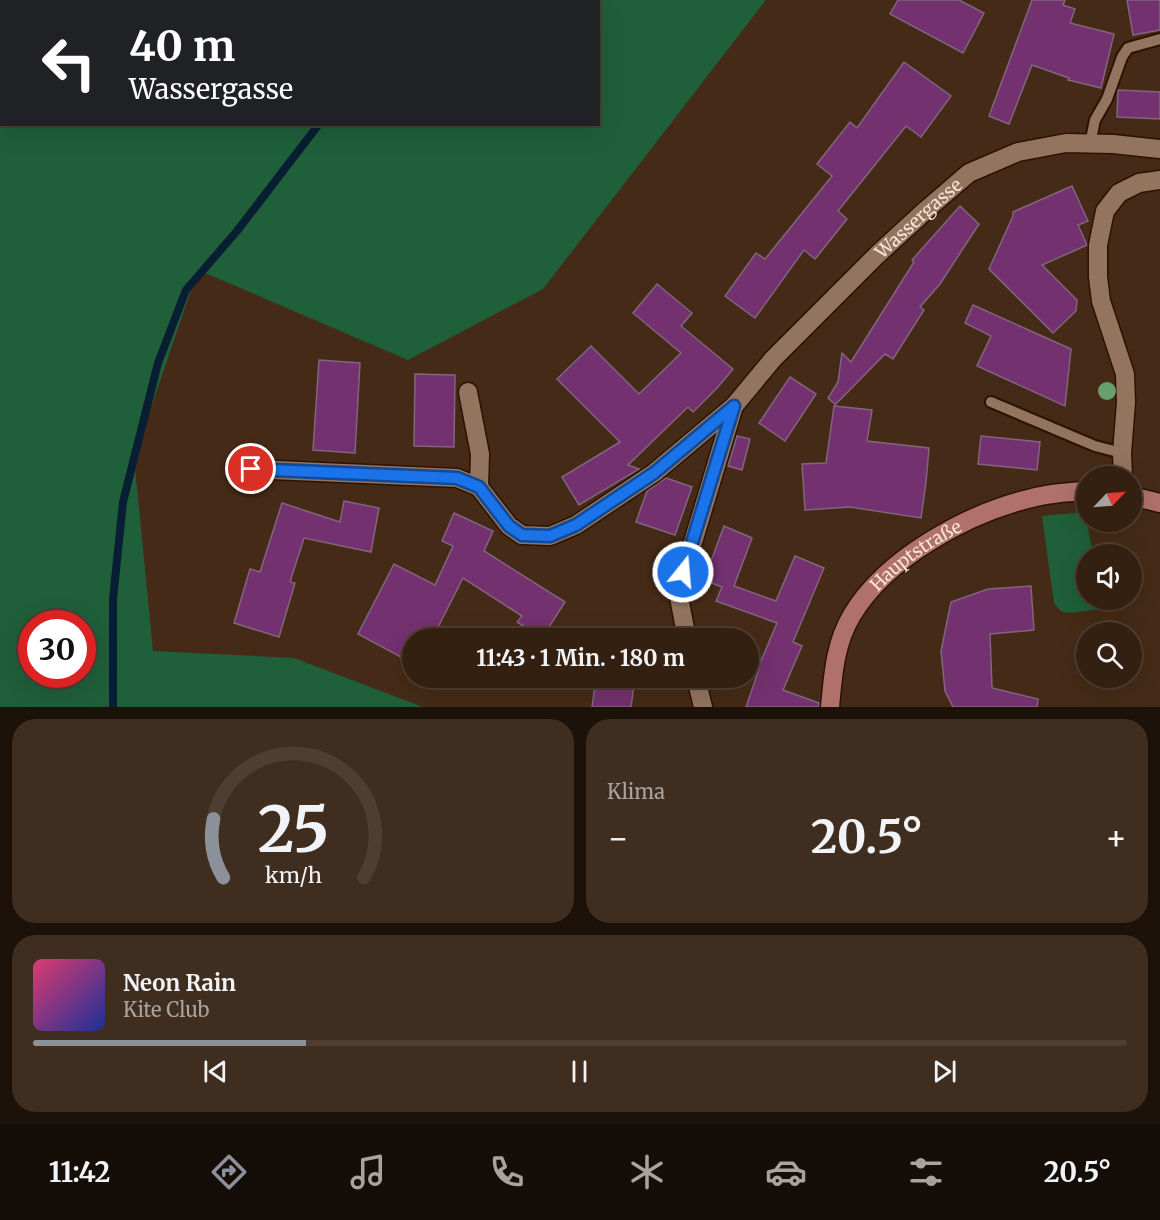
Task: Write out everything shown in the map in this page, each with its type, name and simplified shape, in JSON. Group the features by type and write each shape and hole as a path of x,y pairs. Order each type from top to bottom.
{"main road":[{"name":"Hauptstraße","path":"830,707 834,665 843,632 861,602 890,571 928,542 968,520 1031,498 1076,492"},
{"path":"1142,499 1160,503"}],"street":[{"name":"Wassergasse","path":"479,487 509,526 522,535 550,536 576,525 654,473 734,406 773,359 869,263 969,173 1018,152 1066,143 1160,148"},
{"path":"1123,466 1125,374 1101,301 1098,245 1105,211 1119,193 1139,183 1160,180"},
{"path":"251,469 457,478 479,487 480,454 468,392"},
{"name":"Wassergasse","path":"685,628 678,592 734,406"},
{"path":"698,688 703,707"}],"lane":[{"path":"1090,144 1095,120 1107,99 1122,57 1128,48 1160,39"},
{"path":"991,402 1095,446 1122,453"}],"green space":[{"path":"600,0 766,0 543,289 408,360 198,270 134,457 153,651 294,658 423,707 0,707 0,126 600,126"},
{"path":"1076,513 1076,532 1089,532 1091,544 1076,544 1076,610 1094,610 1068,613 1061,611 1054,603 1042,516"}],"building":[{"path":"898,0 959,0 984,13 963,53 890,14"},
{"path":"1032,0 1065,0 1063,5 1075,9 1070,23 1114,34 1101,88 1068,80 1069,78 1032,65 1009,124 989,116"},
{"path":"1127,0 1160,0 1160,30 1133,35"},
{"path":"904,62 951,96 921,137 906,126 838,211 847,219 815,259 804,250 755,318 725,296 756,253 765,259 832,176 817,164 850,122 857,128"},
{"path":"1118,90 1160,92 1160,119 1117,117"},
{"path":"1072,186 1088,221 1078,225 1087,245 1042,265 1077,300 1076,311 1053,333 989,269 1013,212"},
{"path":"960,206 979,224 940,284 920,307 924,310 893,359 885,354 835,405 828,398 838,382 842,353 851,362 914,262 912,260"},
{"path":"657,284 692,313 681,326 733,369 693,412 688,407 628,465 639,469 579,505 562,477 620,442 557,379 591,346 639,394 681,353 633,313"},
{"path":"973,305 1071,349 1065,406 977,366 991,336 965,323"},
{"path":"319,360 360,363 355,453 313,450"},
{"path":"415,374 455,375 454,447 414,446"},
{"path":"790,377 816,394 785,441 759,423"},
{"path":"834,406 872,410 867,441 929,448 921,518 850,507 805,510 802,464 826,463"},
{"path":"737,436 750,439 742,470 728,466"},
{"path":"981,436 1040,442 1037,470 978,464"},
{"path":"666,478 692,487 675,535 636,522 647,491"},
{"path":"344,501 379,508 371,552 304,538 290,582 295,583 279,637 234,623 250,569 260,572 282,503 340,522"},
{"path":"454,513 493,531 484,551 565,602 548,628 526,628 517,622 522,616 463,578 438,628 402,628 402,658 358,634 394,564 435,585 453,546 442,541"},
{"path":"724,526 752,538 734,586 776,601 795,556 824,568 793,642 802,646 783,690 819,703 819,707 746,707 752,688 759,688 759,666 777,623 716,601 722,587 704,580"},
{"path":"1031,586 1034,630 990,634 992,688 1038,699 1037,707 953,707 945,691 941,651 951,602 988,589"},
{"path":"595,688 634,688 631,707 592,707"}],"waterway":[{"path":"113,707 113,599 123,502 158,363 186,290 237,231 317,126"}],"route":[{"path":"251,469 457,478 479,487 509,526 522,535 550,536 576,525 654,473 734,406 683,572"}]}
